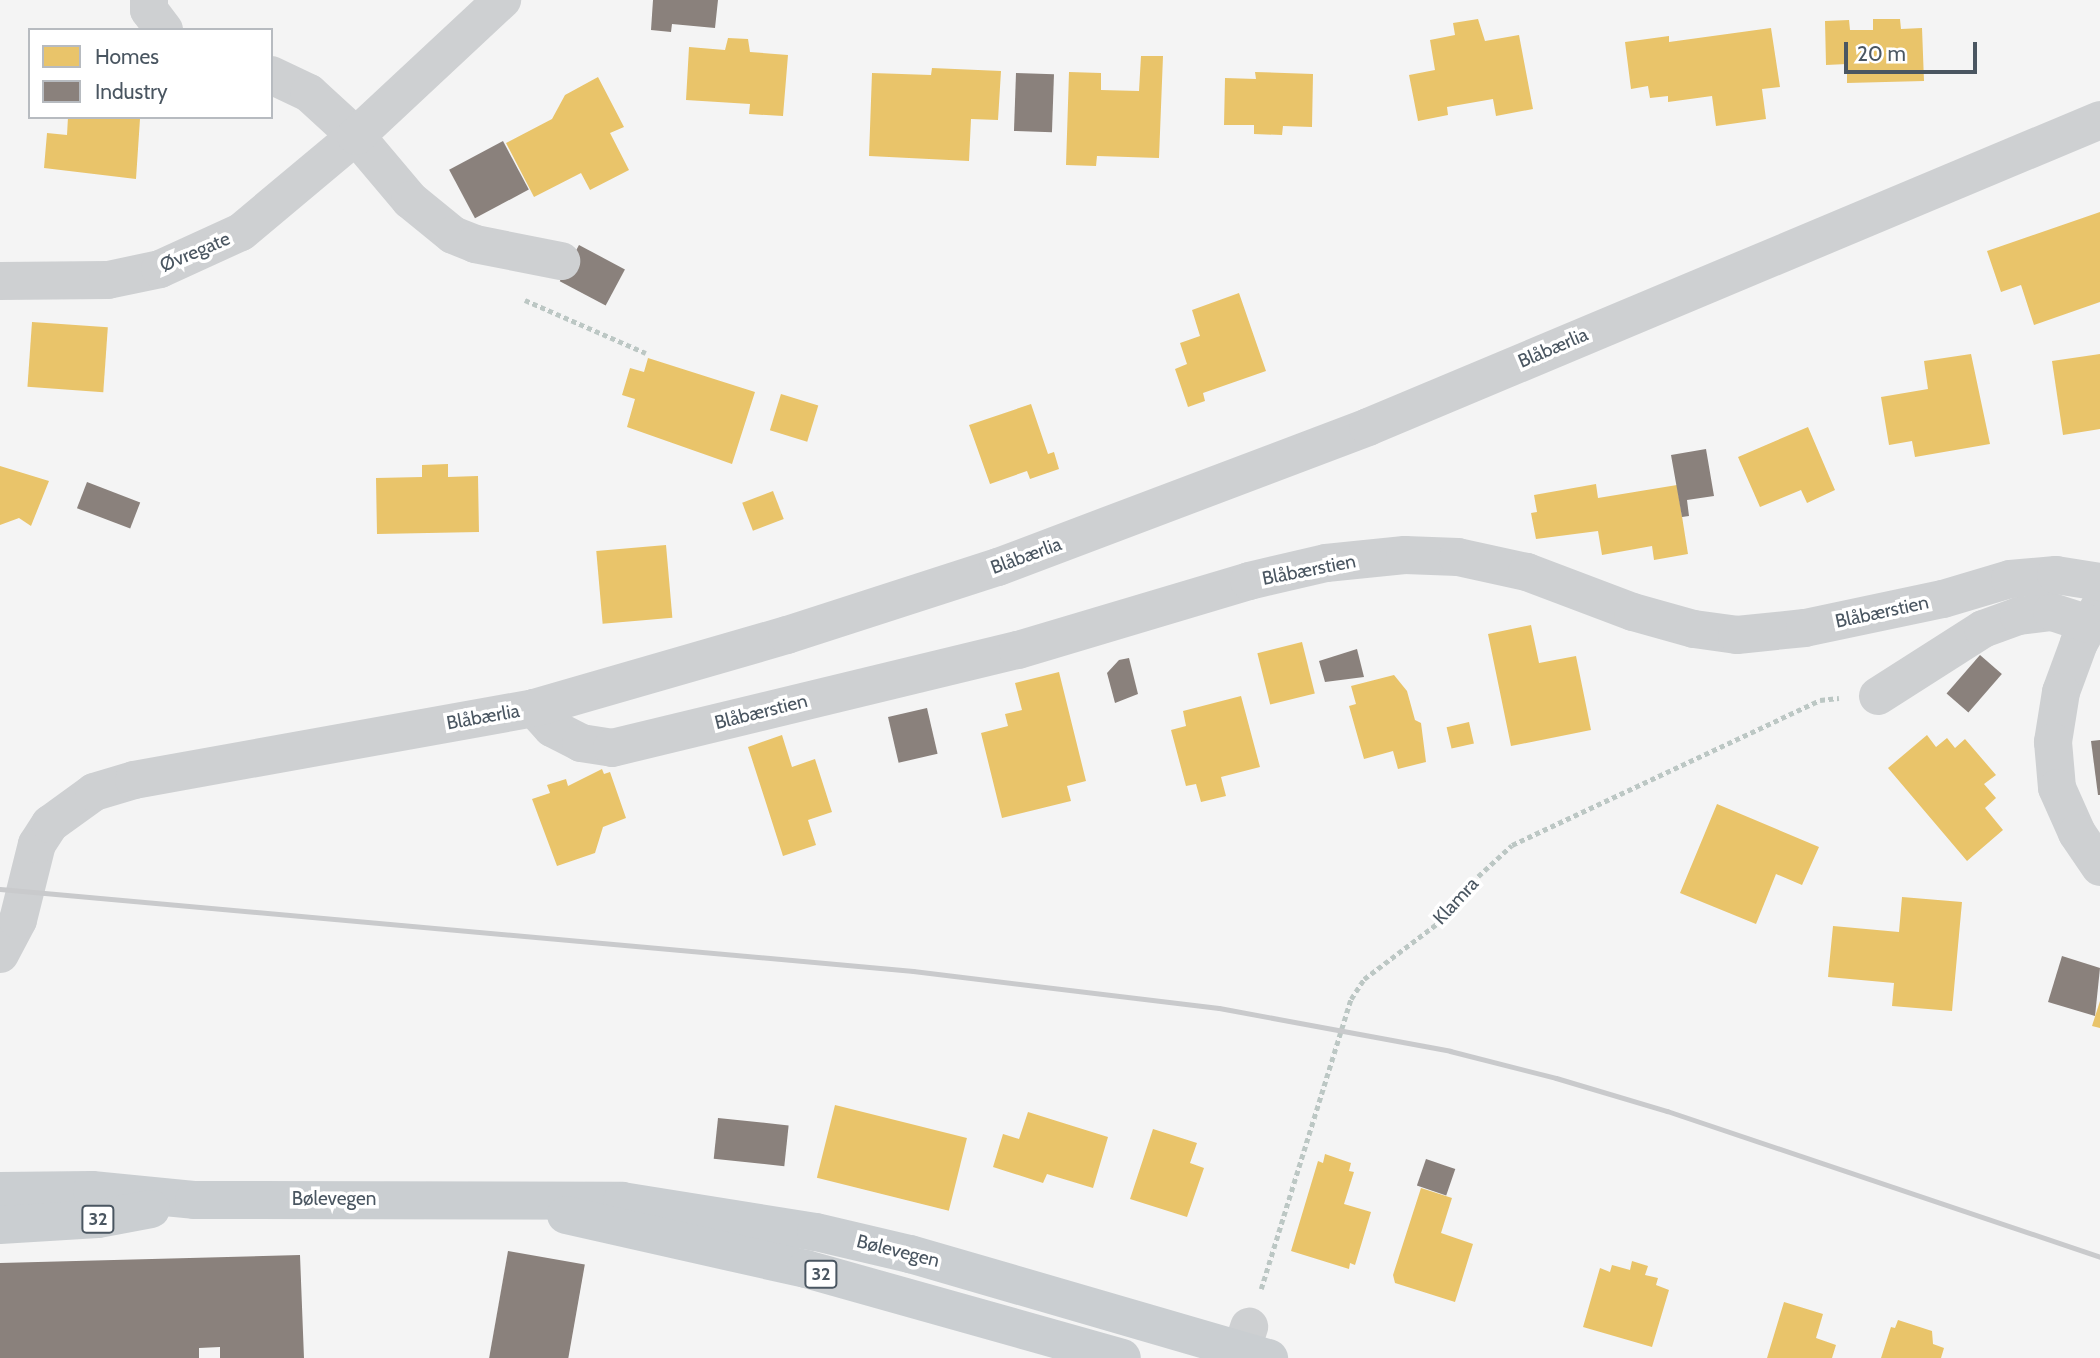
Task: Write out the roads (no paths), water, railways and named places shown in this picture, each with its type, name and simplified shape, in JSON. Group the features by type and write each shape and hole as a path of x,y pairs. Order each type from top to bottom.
{"main road":[{"name":"Bølevegen","path":"0,1191 92,1190 194,1200 517,1203 622,1201 816,1232 1068,1296 1250,1348"},
{"name":"Bølevegen","path":"0,1225 98,1219 194,1200"},
{"name":"Bølevegen","path":"517,1203 806,1269 1122,1358"}],"street":[{"path":"149,0 149,10 162,28"},
{"name":"Øvregate","path":"0,281 108,280 201,253 241,232 356,136 502,0"},
{"path":"273,76 309,93 356,136 410,200 453,235 475,244 561,261"},
{"name":"Blåbærlia","path":"0,954 18,920 37,844 50,824 94,792 134,780 534,708 775,639 1011,563 1368,427 2100,120"},
{"name":"Blåbærstien","path":"534,708 552,728 571,738 612,748 1111,625 1249,581 1326,563 1405,555 1458,557 1527,572 1633,612 1694,629 1737,635 1830,623 1944,599 2010,579 2056,575 2100,582"},
{"path":"1878,696 1973,635 2019,616 2052,612 2095,615 2061,692 2053,742 2057,788 2077,833 2100,867"}],"railway":[{"path":"0,889 913,971 1219,1008 1450,1051 1556,1078 1667,1111 2100,1257"}]}
